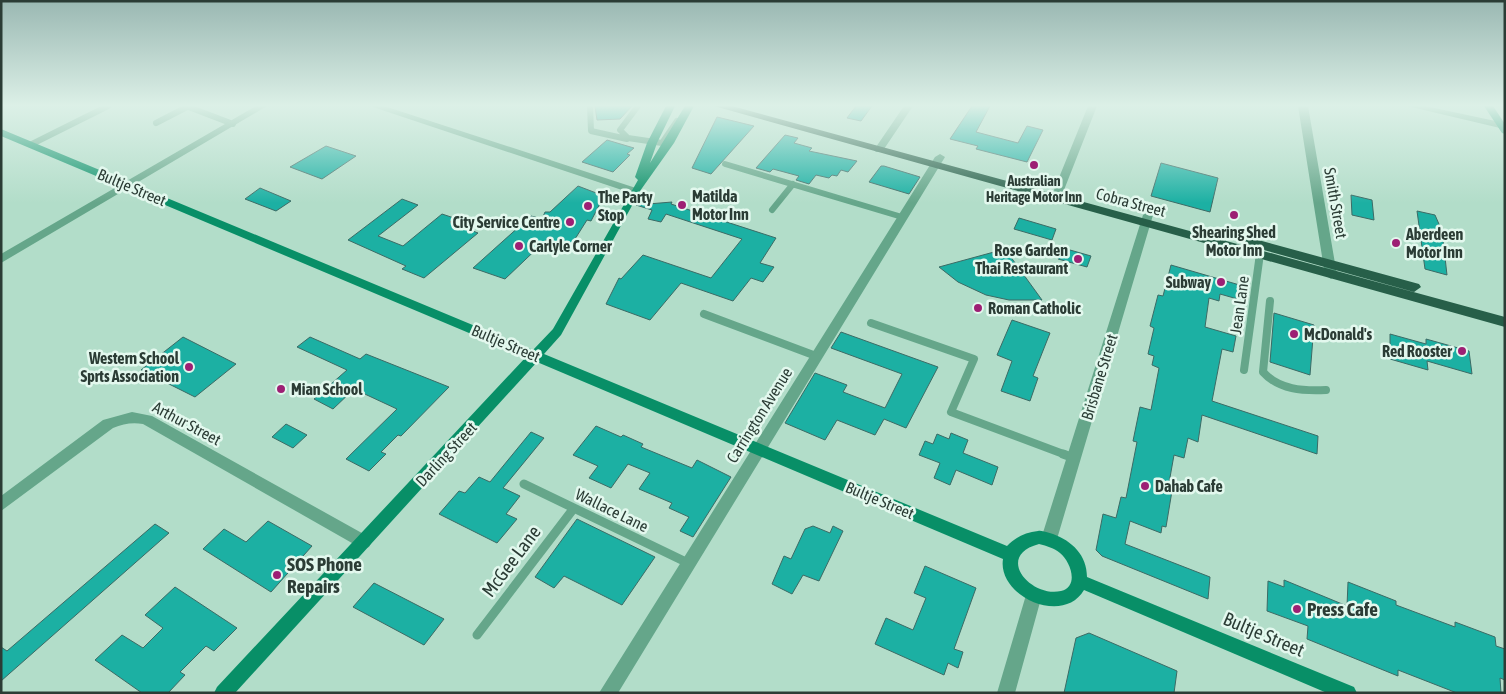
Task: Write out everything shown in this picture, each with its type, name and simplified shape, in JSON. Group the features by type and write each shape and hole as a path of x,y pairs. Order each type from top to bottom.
{"highway":[{"name":"Cobra Street","path":"851,138 1059,190 1147,219 1331,269 1505,313"},
{"name":"Cobra Street","path":"858,138 882,146"},
{"name":"Cobra Street","path":"937,161 1103,213 1147,219"},
{"name":"Cobra Street","path":"1331,269 1505,322"}],"street":[{"name":"Bultje Street","path":"17,138 1011,555"},
{"path":"1,259 208,138"},
{"path":"473,138 635,191"},
{"name":"Darling Street","path":"635,191 654,138"},
{"name":"Darling Street","path":"222,693 557,332 635,191 671,138"},
{"path":"882,146 887,138"},
{"path":"1080,138 1059,190 1061,196 1066,199 1103,213"},
{"name":"Smith Street","path":"1309,138 1331,269"},
{"name":"Carrington Avenue","path":"608,693 937,161"},
{"name":"Brisbane Street","path":"1049,539 1147,219"},
{"name":"Arthur Street","path":"1,505 108,424 124,417 137,416 155,424 364,542"},
{"path":"1039,538 1049,539 1069,552 1080,571 1080,581 1076,590 1069,596 1058,600 1046,600 1034,596 1017,582 1012,572 1011,555 1021,542 1039,538"},
{"name":"Bultje Street","path":"1080,581 1348,693"},
{"path":"1006,693 1034,596"}],"lane":[{"path":"32,144 43,138"},
{"path":"625,138 652,143 664,141 666,138"},
{"path":"631,138 636,140"},
{"path":"725,164 902,217"},
{"path":"772,210 793,184"},
{"name":"Jean Lane","path":"1244,370 1260,250"},
{"path":"1270,301 1263,372 1272,381 1296,389 1326,390"},
{"path":"704,314 816,356"},
{"path":"870,323 974,360 951,412 1074,458"},
{"name":"Wallace Lane","path":"524,484 688,563"},
{"name":"McGee Lane","path":"477,635 574,508"}],"building":[{"path":"707,138 743,138 711,174 692,168"},
{"path":"782,138 798,138 794,143 812,148 809,151 857,161 848,172 841,170 837,176 832,175 829,178 816,175 809,184 796,180 799,176 773,169 770,172 756,168"},
{"path":"1000,138 1018,143 1020,138 1039,138 1027,162 976,149 978,146 950,139"},
{"path":"607,140 634,148 627,154 630,155 613,172 582,162"},
{"path":"326,146 356,156 322,179 290,167"},
{"path":"1161,163 1218,178 1210,212 1151,196"},
{"path":"881,166 920,177 909,194 869,182"},
{"name":"Carlyle Corner","path":"578,186 604,196 591,221 587,220 575,239 579,241 572,251 546,240 505,279 473,268 531,216 542,219 545,212 550,212"},
{"path":"260,188 291,201 276,211 245,199"},
{"path":"1351,195 1372,200 1374,220 1352,215"},
{"path":"402,199 418,205 378,236 403,246 442,214 454,218 450,222 478,233 424,278 402,269 406,266 348,240"},
{"path":"672,202 671,204 776,238 760,263 774,267 763,282 751,278 733,301 681,283 650,320 606,304 619,278 621,279 643,255 711,278 742,239 666,214 661,222 648,219 652,210 636,205"},
{"path":"1417,211 1435,215 1442,231 1447,275 1425,269"},
{"path":"1019,218 1056,229 1052,240 1014,229"},
{"path":"1063,248 1091,256 1087,267 1058,259"},
{"path":"1005,249 1042,300 1009,300 986,295 958,282 939,267"},
{"path":"1171,265 1243,286 1241,300 1220,294 1219,301 1209,298 1205,327 1236,336 1233,352 1222,349 1212,401 1318,436 1317,454 1202,415 1198,442 1188,438 1184,458 1174,455 1169,483 1173,485 1166,527 1162,526 1161,533 1130,521 1125,544 1210,577 1208,599 1102,556 1096,550 1103,514 1116,518 1121,497 1126,498 1137,442 1133,441 1140,407 1151,410 1159,368 1152,365 1154,356 1148,354 1154,328 1150,326 1158,295 1163,296"},
{"path":"1274,313 1314,325 1310,375 1270,362"},
{"path":"1012,320 1050,333 1033,376 1038,378 1030,401 1001,391 1012,361 997,355"},
{"path":"841,332 938,367 906,428 884,419 875,435 837,420 825,440 785,423 815,373 847,385 843,392 885,408 902,374 831,348"},
{"path":"1390,334 1426,344 1426,339 1469,351 1472,374 1427,361 1428,370 1390,359"},
{"name":"Western School Sprts Association","path":"183,337 236,364 195,397 141,370"},
{"path":"310,337 360,359 366,354 449,387 401,436 398,435 381,452 386,454 369,471 346,459 397,409 354,389 333,409 314,399 347,370 297,347"},
{"path":"286,424 307,435 293,448 272,437"},
{"path":"596,426 621,437 623,435 643,444 641,447 692,468 697,460 731,477 693,537 680,531 689,517 669,508 672,503 639,489 650,473 628,464 611,488 589,478 598,466 573,455"},
{"path":"531,432 544,438 503,488 520,496 506,514 517,519 497,543 439,514 459,491 465,493 479,477 490,482"},
{"path":"951,433 968,440 963,453 998,467 992,485 956,470 950,485 934,478 940,463 919,455 925,441 933,444 937,434 949,439"},
{"path":"577,519 655,557 622,605 564,576 554,588 535,577"},
{"path":"268,521 312,546 271,592 203,549 224,529 246,542"},
{"path":"155,524 169,533 1,681 1,647 7,651"},
{"path":"813,526 830,533 833,526 843,531 819,581 803,575 792,594 772,584 784,556 791,559 805,529"},
{"path":"925,566 976,588 954,649 963,652 958,668 948,663 944,675 875,644 886,618 913,630 926,598 914,593"},
{"path":"1284,580 1347,606 1348,582 1396,601 1396,605 1455,627 1455,622 1495,637 1496,646 1505,649 1505,680 1500,678 1501,693 1457,693 1398,670 1398,676 1307,639 1308,626 1267,611 1268,581 1284,587"},
{"path":"374,583 444,619 424,645 353,607"},
{"path":"175,587 237,628 214,651 206,646 180,672 185,675 168,693 142,693 95,660 122,635 143,648 163,628 145,615"},
{"path":"1089,633 1177,671 1174,693 1064,693 1076,638"}],"place":[{"name":"Australian Heritage Motor Inn","path":"1034,165"},
{"name":"Matilda Motor Inn","path":"682,205"},
{"name":"The Party Stop","path":"588,206"},
{"name":"Shearing Shed Motor Inn","path":"1234,215"},
{"name":"City Service Centre","path":"570,222"},
{"name":"Aberdeen Motor Inn","path":"1396,243"},
{"name":"Carlyle Corner","path":"519,246"},
{"name":"Rose Garden Thai Restaurant","path":"1078,259"},
{"name":"Subway","path":"1221,282"},
{"name":"Roman Catholic","path":"978,308"},
{"name":"McDonald's","path":"1294,334"},
{"name":"Red Rooster","path":"1462,351"},
{"name":"Western School Sprts Association","path":"189,367"},
{"name":"Mian School","path":"281,389"},
{"name":"Dahab Cafe","path":"1145,486"},
{"name":"SOS Phone Repairs","path":"277,575"},
{"name":"Press Cafe","path":"1297,609"}]}
